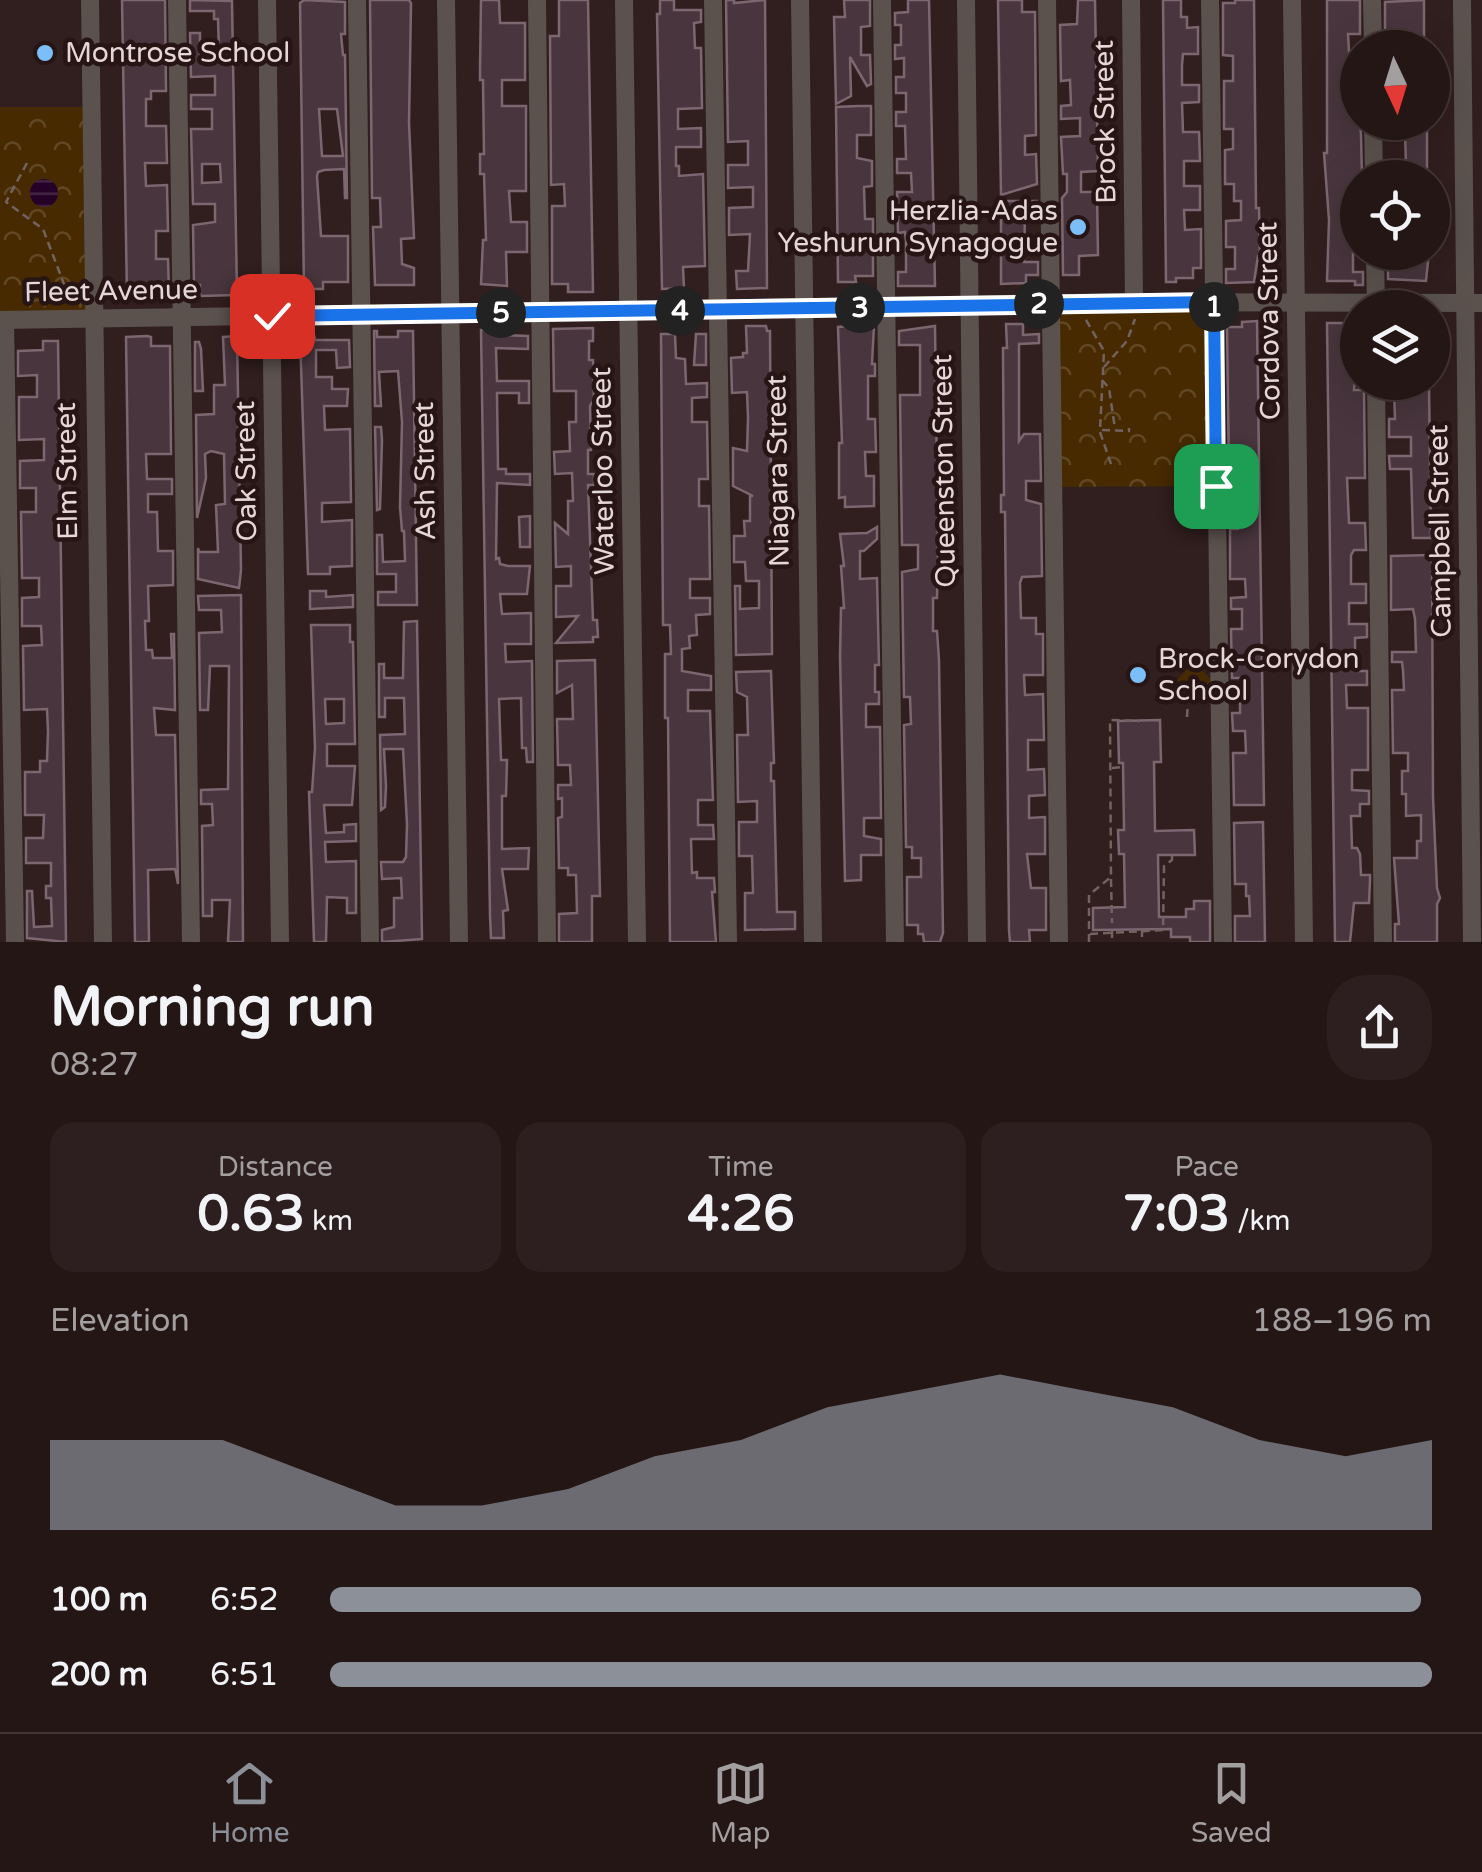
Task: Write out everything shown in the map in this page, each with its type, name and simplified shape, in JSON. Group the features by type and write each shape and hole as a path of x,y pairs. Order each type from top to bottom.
{"street":[{"name":"Elm Street","path":"90,0 102,942"},
{"path":"177,0 192,942"},
{"name":"Oak Street","path":"267,0 280,942"},
{"path":"356,0 370,942"},
{"name":"Ash Street","path":"446,0 459,942"},
{"path":"536,0 547,942"},
{"name":"Waterloo Street","path":"624,0 637,942"},
{"path":"714,0 728,942"},
{"name":"Niagara Street","path":"800,0 813,942"},
{"path":"882,0 894,942"},
{"name":"Queenston Street","path":"966,0 977,942"},
{"path":"1047,0 1059,942"},
{"name":"Brock Street","path":"1130,0 1134,311"},
{"path":"1210,0 1223,942"},
{"name":"Cordova Street","path":"1292,0 1304,942"},
{"path":"1372,0 1372,30"},
{"name":"Campbell Street","path":"1462,0 1474,304 1472,942"},
{"name":"Fleet Avenue","path":"2,320 1051,304 1134,311 1214,302 1340,304"},
{"path":"2,320 15,942"},
{"path":"1376,400 1383,942"}],"path":[{"path":"27,162 6,202 43,229 70,300"},
{"path":"1101,376 1127,340 1134,311"},
{"path":"1086,320 1103,346 1100,430 1112,467"},
{"path":"1101,376 1110,388 1115,430"},
{"path":"1100,430 1129,428"},
{"path":"1187,717 1188,702"},
{"path":"1112,923 1110,720 1140,721"},
{"path":"1110,768 1123,767"},
{"path":"1111,843 1118,842"},
{"path":"1089,934 1159,933 1164,928 1164,866 1172,855"},
{"path":"1089,942 1088,895 1111,876"},
{"path":"1142,931 1142,942"},
{"path":"1112,932 1112,942"}],"green space":[{"path":"0,107 91,107 93,319 0,320"},
{"path":"1213,302 1216,486 1053,487 1051,304"},
{"path":"1191,665 1198,666 1211,680 1212,687 1200,699 1184,703 1173,693 1175,682"}],"shaded area":[{"path":"44,179 54,183 58,193 54,203 44,207 34,203 30,193 34,183"}],"building":[{"path":"122,0 165,0 166,91 151,91 151,99 146,99 146,126 166,126 167,163 145,163 146,186 167,185 168,231 156,231 156,259 168,259 169,293 160,293 160,297 127,297"},
{"path":"190,0 232,1 237,295 200,296 200,285 194,285 193,225 215,222 215,204 193,204 191,129 212,129 212,109 191,109 191,95 215,95 215,76 191,77 190,33 200,33 200,54 219,54 218,19 214,19 214,11 190,11","holes":["202,164 220,164 221,182 202,183"]},
{"path":"370,0 411,3 409,123 414,238 401,239 402,264 414,268 414,285 375,285 373,227 381,227 380,198 372,198"},
{"path":"481,0 499,0 500,23 525,23 525,80 502,80 502,106 526,106 526,191 509,191 511,222 527,222 527,252 506,252 507,286 481,284 486,240 484,174 480,174 480,154 484,154"},
{"path":"559,0 588,0 593,292 568,292 568,284 552,284 552,206 565,206 564,184 551,185 550,36 559,36"},
{"path":"660,0 674,0 674,10 701,10 701,22 694,23 695,48 701,48 702,108 678,109 678,129 701,128 701,147 676,147 676,166 679,176 703,174 705,266 683,267 684,288 662,289 657,14"},
{"path":"726,0 765,0 767,288 737,289 736,271 748,271 750,234 729,235 729,208 753,207 753,187 728,188 728,165 748,165 748,141 728,142"},
{"path":"844,0 870,0 870,26 861,27 861,55 870,55 871,84 867,86 850,57 851,96 836,104 834,17 845,17"},
{"path":"908,0 929,0 935,286 898,286 898,272 906,272 906,241 905,232 898,233 897,192 912,192 911,173 897,173 897,159 906,159 905,126 896,126 896,112 906,112 906,93 896,93 896,77 904,77 904,58 895,59 895,45 901,45 901,25 895,25 895,13 908,12"},
{"path":"998,0 1022,0 1022,12 1035,12 1036,135 1025,136 1025,155 1036,154 1037,184 1001,195"},
{"path":"1078,0 1095,0 1098,171 1081,172 1081,192 1097,192 1098,255 1079,256 1079,275 1063,275 1062,198 1067,192 1067,174 1063,174 1061,137 1080,136 1080,118 1061,119 1061,106 1071,105 1070,80 1061,81 1060,25 1077,24"},
{"path":"1163,0 1181,0 1181,17 1187,17 1187,28 1198,27 1198,54 1183,54 1182,85 1199,85 1199,102 1182,103 1183,132 1199,132 1200,161 1184,161 1184,186 1200,186 1200,210 1184,210 1185,230 1201,229 1201,268 1193,268 1193,278 1176,278 1176,282 1166,282"},
{"path":"1254,0 1260,256 1254,282 1226,283 1226,269 1235,269 1235,247 1226,247 1226,221 1241,220 1241,201 1234,201 1234,184 1225,184 1225,150 1233,149 1233,129 1224,129 1224,81 1233,81 1233,56 1223,55 1223,3"},
{"path":"1327,0 1360,0 1360,30 1340,30 1340,140 1361,140 1362,160 1340,160 1340,270 1363,272 1363,285 1355,285 1355,281 1327,281"},
{"path":"1424,0 1424,30 1385,30 1385,2"},
{"path":"345,2 345,34 341,34 345,55 347,198 344,169 324,170 317,176 321,236 348,236 348,282 323,282 323,289 304,289 300,3","holes":["319,109 337,109 343,156 322,156"]},
{"path":"871,106 871,135 857,135 857,158 872,161 872,186 864,187 865,219 873,219 873,276 855,276 856,282 838,282 836,107"},
{"path":"1405,140 1427,140 1427,160 1406,160"},
{"path":"1001,201 1037,201 1037,214 1025,214 1024,262 1038,262 1038,275 1026,275 1026,283 1001,284"},
{"path":"1388,270 1427,270 1426,281 1388,279"},
{"path":"1257,321 1264,805 1234,805 1233,753 1246,753 1245,731 1233,731 1232,713 1240,713 1240,700 1247,700 1246,678 1232,678 1231,629 1242,629 1242,609 1231,609 1231,598 1246,597 1245,579 1230,579 1230,529 1238,529 1238,509 1230,508 1229,494 1239,494 1239,475 1229,475 1227,327"},
{"path":"1327,323 1340,323 1340,400 1364,400 1365,478 1347,478 1349,523 1365,523 1366,550 1354,550 1351,555 1351,584 1366,584 1366,603 1349,603 1349,624 1367,624 1367,637 1355,638 1355,671 1367,671 1367,685 1346,685 1347,708 1368,708 1368,770 1352,770 1352,790 1369,791 1369,804 1360,804 1360,816 1351,816 1352,848 1360,854 1361,875 1370,875 1369,903 1354,903 1350,942 1335,942"},
{"path":"1006,324 1023,324 1023,335 1039,334 1039,343 1019,344 1019,441 1024,434 1040,434 1041,481 1026,481 1026,500 1041,504 1042,576 1022,577 1020,583 1021,618 1036,618 1036,634 1043,634 1043,675 1024,675 1025,695 1043,694 1044,740 1028,740 1028,770 1044,769 1045,795 1029,796 1029,818 1045,817 1045,854 1027,854 1031,888 1046,888 1046,930 1029,930 1030,942 1010,942 1009,930 1005,512 1001,512"},
{"path":"874,325 875,376 868,376 868,419 875,419 876,452 865,452 866,476 874,476 874,506 845,507 845,497 839,498 842,443 838,327"},
{"path":"746,326 766,326 770,331 772,654 736,655 735,586 740,586 740,609 759,608 759,581 746,581 745,562 734,562 734,536 745,536 744,521 750,521 753,496 733,486 733,448 747,451 748,418 747,392 732,393 731,358 747,353"},
{"path":"935,326 938,557 933,631 937,631 939,660 943,933 940,942 924,942 918,925 907,925 907,877 921,877 921,858 912,858 912,847 906,847 904,725 911,724 910,697 904,697 902,572 918,569 918,545 902,545 900,395 920,395 920,345 899,345 899,331"},
{"path":"593,328 593,341 589,341 594,399 590,406 588,474 594,474 594,485 588,485 593,620 597,620 598,637 593,637 593,642 556,643 578,616 556,617 556,586 571,586 571,566 556,567 555,523 568,534 568,501 573,501 572,473 555,474 554,452 570,451 569,422 576,422 576,391 554,391 553,329"},
{"path":"481,330 505,330 505,335 528,336 528,349 496,348 497,381 529,381 529,403 519,403 519,393 497,393 498,469 506,469 506,474 530,474 530,485 497,483 496,559 508,566 530,566 527,594 500,594 502,614 531,613 531,644 505,644 506,662 532,661 533,762 527,762 526,748 522,748 521,698 499,699 501,760 507,760 502,849 529,848 528,869 502,869 508,910 503,911 504,938 491,938 490,916"},
{"path":"374,331 377,337 398,337 398,331 413,331 417,605 378,605 378,592 396,592 396,574 377,574 377,535 382,535 383,562 405,561 400,507 402,422 398,371 379,372 381,406 375,406"},
{"path":"661,334 675,334 676,358 685,359 686,384 707,383 707,397 692,398 692,422 707,422 708,479 699,479 699,506 709,506 710,579 690,579 690,598 710,598 710,614 696,615 697,635 689,636 690,648 682,649 682,671 711,676 711,690 688,690 688,711 710,711 713,800 698,800 698,825 713,825 714,839 691,839 692,873 697,872 697,878 714,878 716,942 670,942 665,654 671,654 670,625 663,625"},
{"path":"696,334 706,334 706,365 694,365"},
{"path":"300,335 314,335 315,340 349,340 350,367 337,368 336,350 316,350 316,377 332,377 332,389 348,389 347,406 324,406 325,430 350,429 351,502 322,503 322,522 352,520 352,566 330,567 330,574 308,574"},
{"path":"237,336 239,588 198,579 198,548 199,552 218,552 216,505 225,504 224,454 211,451 205,454 206,478 197,518 196,415 214,414 214,385 225,385 223,337"},
{"path":"126,337 151,337 151,346 170,346 171,454 146,454 147,479 172,479 172,494 148,494 148,512 157,512 158,551 173,551 173,585 148,586 149,621 145,621 146,650 152,650 153,658 172,658 174,634 175,710 154,708 156,735 175,735 178,884 175,869 148,870 149,942 135,942"},
{"path":"43,341 58,341 66,942 27,938 27,891 32,891 34,927 52,926 51,898 46,898 46,886 51,886 51,863 26,863 26,838 43,838 44,815 25,815 25,772 40,772 40,761 47,761 48,731 47,709 24,710 23,646 42,645 41,626 22,626 22,598 39,597 39,578 22,578 21,512 36,512 36,488 20,488 20,461 44,460 44,439 19,440 19,397 37,397 37,375 18,376 18,351 43,350"},
{"path":"195,342 199,342 201,349 203,391 195,391"},
{"path":"1394,400 1429,400 1431,538 1413,538 1411,469 1390,469 1389,456 1411,456 1411,437 1389,437 1389,419 1395,419"},
{"path":"375,427 381,427 382,440 377,510"},
{"path":"530,516 530,547 520,547 519,517"},
{"path":"877,527 877,539 860,551 860,579 877,578 879,665 875,665 875,692 879,692 879,704 866,704 866,727 880,727 881,818 864,818 864,836 881,839 881,855 861,855 861,880 845,881 840,656 844,566 840,534 867,533"},
{"path":"1432,555 1433,797 1440,898 1437,942 1395,942 1395,924 1399,924 1394,858 1417,858 1421,815 1406,816 1402,771 1408,771 1408,753 1393,753 1392,690 1404,690 1402,662 1392,662 1392,652 1416,652 1413,609 1391,610 1391,556"},
{"path":"310,591 326,591 326,597 353,595 353,607 310,609"},
{"path":"241,595 243,942 228,942 230,900 212,900 212,916 203,916 202,826 213,825 212,804 201,804 201,790 228,789 229,666 210,666 208,710 200,710 199,633 222,632 221,610 199,610 198,596"},
{"path":"417,621 422,939 382,942 382,930 394,927 394,898 402,898 401,878 382,879 381,862 403,862 407,824 403,749 384,749 385,807 381,810 380,735 405,734 404,698 385,698 385,717 379,717 379,664 384,664 384,678 403,678 404,622"},
{"path":"311,625 350,625 355,744 327,744 327,766 355,766 352,805 324,805 326,833 344,832 344,825 356,824 356,841 325,842 326,862 356,861 356,913 347,913 347,898 327,897 326,942 314,942 309,792 315,748","holes":["325,699 344,699 344,723 326,724"]},
{"path":"595,660 600,896 592,896 592,942 559,942 559,914 577,913 576,875 568,875 568,868 559,868 558,818 562,817 562,798 558,799 558,785 571,785 570,765 558,765 557,719 573,719 572,685 557,693 557,661"},
{"path":"771,671 777,912 795,912 795,929 745,930 745,893 753,893 752,856 739,856 739,822 757,822 757,801 738,802 737,735 748,735 747,697 737,692 736,672"},
{"path":"1160,720 1161,762 1154,762 1155,831 1194,830 1195,855 1158,855 1159,917 1186,917 1186,909 1194,909 1194,901 1210,901 1210,942 1171,937 1171,929 1093,930 1093,908 1125,907 1124,854 1119,854 1118,830 1124,830 1118,721"},
{"path":"1263,822 1265,942 1235,942 1235,916 1250,916 1246,884 1235,884 1234,823"}],"place":[{"name":"Montrose School","path":"45,53"},
{"name":"Herzlia-Adas Yeshurun Synagogue","path":"1078,227"},
{"name":"Brock-Corydon School","path":"1138,675"}],"route":[{"path":"272,316 1214,302 1216,486"}]}
